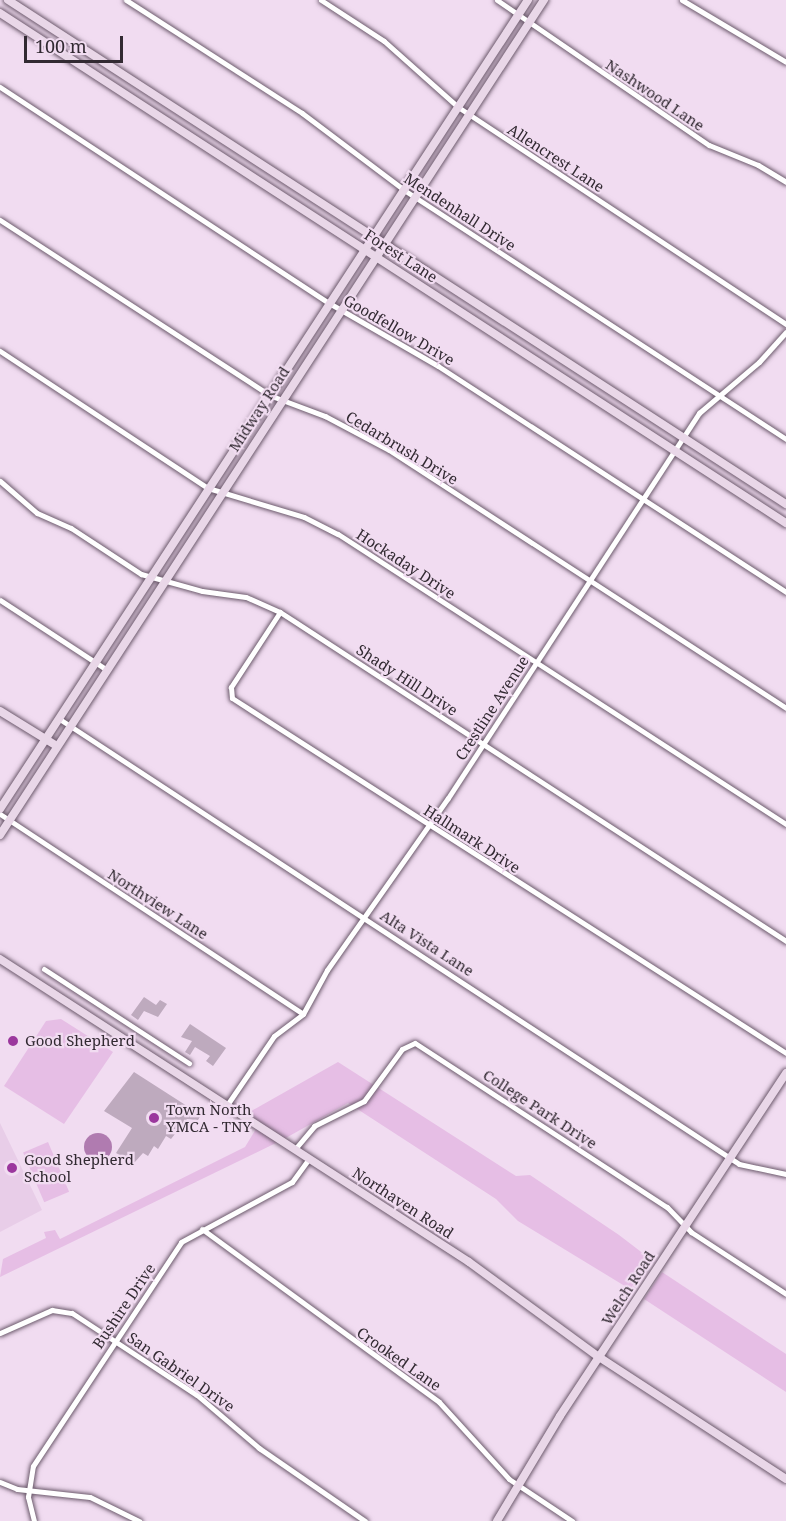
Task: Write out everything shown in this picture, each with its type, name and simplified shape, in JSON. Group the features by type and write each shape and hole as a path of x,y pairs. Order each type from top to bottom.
{"main road":[{"name":"Forest Lane","path":"8,0 786,504"},
{"name":"Midway Road","path":"0,808 528,0"},
{"name":"Midway Road","path":"1,832 340,309 544,0"},
{"name":"Forest Lane","path":"0,13 786,523"},
{"path":"0,711 57,746"},
{"name":"Northaven Road","path":"0,959 469,1262 599,1357 786,1479"},
{"name":"Welch Road","path":"497,1521 599,1357 786,1073"}],"street":[{"name":"Mendenhall Drive","path":"126,0 302,113 414,197 786,439"},
{"name":"Allencrest Lane","path":"321,0 384,41 468,114 786,324"},
{"name":"Nashwood Lane","path":"497,0 517,18 709,145 758,165 786,182"},
{"path":"682,0 786,62"},
{"name":"Goodfellow Drive","path":"0,87 329,303 438,366 786,592"},
{"name":"Cedarbrush Drive","path":"0,220 269,395 389,450 786,708"},
{"name":"Crestline Avenue","path":"227,1105 274,1036 303,1014 363,917 483,744 683,437 717,394 759,362 786,332"},
{"name":"Hockaday Drive","path":"0,351 208,488 303,517 338,534 786,824"},
{"name":"Shady Hill Drive","path":"0,482 37,513 62,522 150,577 246,597 280,612 786,941"},
{"path":"0,600 107,670"},
{"name":"Hallmark Drive","path":"280,612 231,687 232,698 786,1053"},
{"name":"Alta Vista Lane","path":"58,718 730,1158 747,1167 786,1174"},
{"name":"Northview Lane","path":"0,814 303,1014"},
{"path":"44,969 189,1064"},
{"path":"65,1001 74,988"},
{"name":"College Park Drive","path":"295,1149 314,1126 364,1101 402,1049 415,1043 667,1207 685,1227 786,1294"},
{"path":"159,1062 168,1050"},
{"name":"Bushire Drive","path":"34,1521 28,1490 38,1458 181,1242 202,1228 286,1185 309,1159"},
{"name":"Crooked Lane","path":"202,1228 439,1402 518,1485 572,1521"},
{"name":"San Gabriel Drive","path":"0,1333 45,1312 61,1310 115,1341 197,1395 259,1448 365,1521"},
{"path":"0,1482 28,1490 90,1497 139,1521"}],"shaded area":[{"path":"61,1019 113,1052 64,1124 4,1086 46,1021"},
{"path":"338,1062 516,1176 530,1175 619,1235 653,1261 633,1291 518,1221 496,1199 348,1103 284,1139 246,1114"},
{"name":"Good Shepherd School","path":"0,1123 42,1210 0,1232"},
{"path":"256,1129 278,1142 0,1277 3,1259 46,1238 44,1232 55,1230 60,1239 245,1147"},
{"path":"98,1133 108,1137 112,1147 108,1157 98,1161 88,1157 84,1147 88,1137"},
{"path":"48,1142 69,1192 44,1202 23,1153"},
{"path":"662,1272 786,1354 786,1392 644,1299"}],"building":[{"path":"144,997 156,1005 160,1000 167,1004 158,1017 144,1011 138,1020 131,1015"},
{"path":"190,1024 226,1048 213,1066 206,1061 210,1056 195,1047 190,1055 185,1052 192,1041 181,1037"},
{"name":"Town North YMCA - TNY","path":"134,1072 201,1115 198,1120 187,1119 171,1139 166,1136 158,1149 154,1146 148,1156 143,1153 134,1163 116,1153 132,1128 104,1111"}],"place":[{"name":"Good Shepherd","path":"13,1041"},
{"name":"Town North YMCA - TNY","path":"154,1118"},
{"name":"Good Shepherd School","path":"12,1168"}]}
